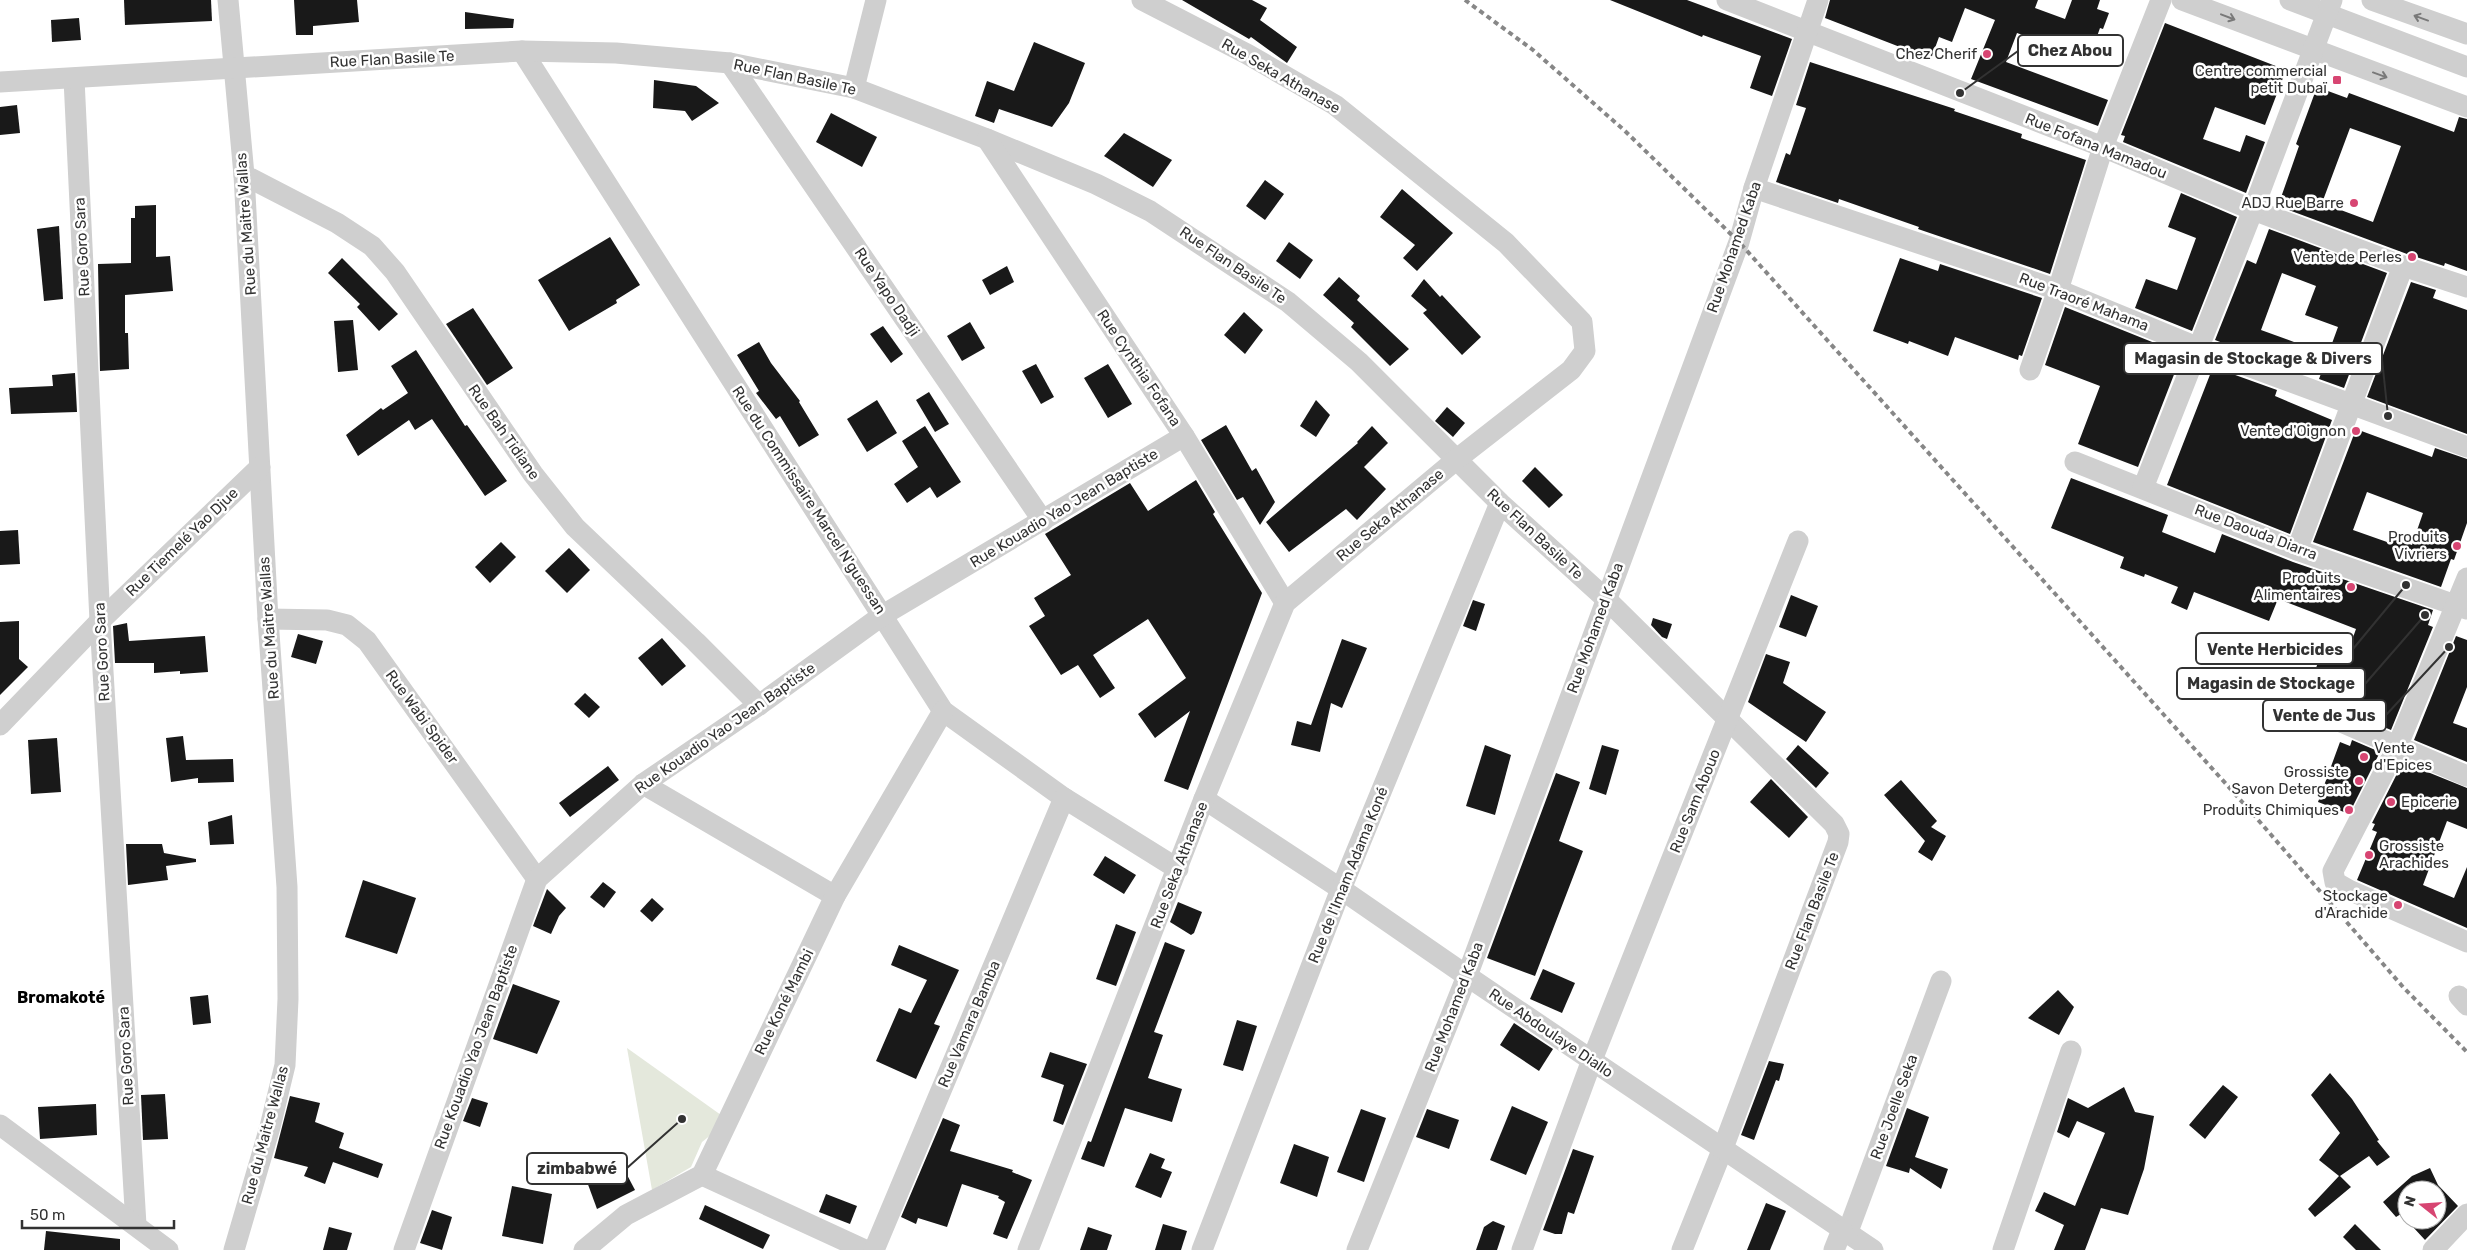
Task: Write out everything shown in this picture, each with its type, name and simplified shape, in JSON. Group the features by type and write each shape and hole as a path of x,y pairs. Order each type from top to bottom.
{"street":[{"name":"Rue du Maitre Wallas","path":"228,0 244,175 268,619 287,887 288,1000 285,1066 270,1127 234,1250"},
{"path":"854,88 876,0"},
{"name":"Rue Seka Athanase","path":"1028,1250 1204,799 1284,603 1456,459 1571,370 1585,351 1582,322 1506,243 1335,105 1247,54 1142,0"},
{"name":"Rue Fofana Mamadou","path":"1727,0 2103,147 2253,210 2403,266 2467,287"},
{"name":"Rue Mohamed Kaba","path":"1357,1250 1467,976 1605,598 1739,242 1754,188 1818,0"},
{"path":"2030,370 2058,290 2103,147 2161,0"},
{"path":"2182,0 2467,107"},
{"path":"2290,0 2329,7 2467,67"},
{"path":"2372,0 2467,34"},
{"path":"2143,488 2253,210 2329,7"},
{"name":"Rue Flan Basile Te","path":"0,82 522,51 616,53 730,63 854,88 987,139 1096,184 1150,210 1244,271 1288,302 1359,362 1500,503 1605,598 1834,824 1839,834 1838,842 1723,1148 1682,1250"},
{"name":"Rue du Commissaire Marcel N'guessan","path":"522,51 943,711 1064,798 1178,869"},
{"name":"Rue Yapo Dadji","path":"730,63 1043,521"},
{"name":"Rue Goro Sara","path":"74,79 100,622 136,1225"},
{"name":"Rue Cynthia Fofana","path":"987,139 1184,436 1284,603"},
{"name":"Rue Bah Tidiane","path":"244,175 337,223 372,246 395,272 532,474 575,527 690,635 759,705"},
{"name":"Rue Traoré Mahama","path":"1754,188 2058,290 2199,348 2467,447"},
{"path":"2297,550 2353,405 2403,266"},
{"name":"Rue Kouadio Yao Jean Baptiste","path":"404,1250 538,879 643,784 759,705 883,615 1184,436"},
{"name":"Rue Daouda Diarra","path":"2075,462 2297,550 2462,607"},
{"name":"Rue Tiemelé Yao Djue","path":"0,725 100,622 260,467"},
{"name":"Rue de l'Imam Adama Koné","path":"1202,1250 1342,889 1500,503"},
{"name":"Rue Sam Abouo","path":"1522,1250 1592,1060 1798,541"},
{"path":"2467,578 2462,607 2397,747 2333,871 2335,882 2467,942"},
{"name":"Rue Wabi Spider","path":"268,619 327,620 348,625 367,641 538,879"},
{"path":"2271,692 2467,776"},
{"name":"Rue Koné Mambi","path":"702,1175 835,896 943,711"},
{"path":"643,784 835,896"},
{"name":"Rue Vamara Bamba","path":"874,1250 1064,798"},
{"name":"Rue Abdoulaye Diallo","path":"1204,799 1342,889 1467,976 1873,1250"},
{"name":"Rue Joelle Seka","path":"1834,1250 1844,1232 1941,981"},
{"path":"2003,1250 2071,1051"},
{"path":"0,1125 168,1250"},
{"path":"584,1250 626,1216 702,1175 865,1250"},
{"path":"2438,1248 2467,1214"}],"shaded area":[{"path":"627,1048 721,1115 727,1122 702,1142 691,1167 652,1190"}],"building":[{"path":"124,0 211,0 212,21 125,25"},
{"path":"294,0 357,0 359,22 313,26 313,35 296,35"},
{"path":"1182,0 1252,0 1267,8 1260,20 1297,47 1287,63 1251,37 1249,39"},
{"path":"1610,0 1687,0 1792,39 1772,96 1750,88 1761,56 1703,35 1702,37"},
{"path":"1830,0 2038,0 2035,8 2065,19 2072,0 2100,0 2097,9 2109,13 2103,29 2100,28 2089,59 2017,33 2006,62 2108,100 2098,126 1971,79 1995,20 1965,8 1952,42 1939,37 1931,59 1825,18"},
{"path":"465,12 514,19 513,28 465,29"},
{"path":"79,18 81,40 52,42 51,20"},
{"path":"2165,23 2286,70 2265,125 2215,107 2203,139 2240,152 2246,135 2265,142 2246,193 2123,142 2125,136 2121,135"},
{"path":"1034,42 1085,63 1069,103 1052,127 999,109 994,123 975,116 987,81 1014,91"},
{"path":"1810,62 1955,109 1954,111 2022,134 2021,138 2086,160 2050,274 1918,229 1919,227 1839,199 1838,203 1776,182 1786,153 1790,155 1806,108 1796,105"},
{"path":"654,80 696,86 719,103 692,121 685,111 653,108"},
{"path":"2317,87 2347,98 2349,93 2454,132 2459,117 2467,119 2467,271 2445,263 2444,266 2407,254 2278,206 2299,146 2296,144","holes":["2350,128 2401,146 2373,222 2322,203"]},
{"path":"17,105 20,133 0,135 0,107"},
{"path":"831,113 877,137 862,167 816,142"},
{"path":"1124,133 1172,160 1153,187 1104,156"},
{"path":"1265,180 1284,194 1265,220 1246,206"},
{"path":"1402,189 1453,233 1417,271 1403,258 1415,245 1380,217"},
{"path":"2181,193 2237,217 2192,331 2135,308 2146,279 2177,290 2196,238 2168,227"},
{"path":"156,205 156,257 170,256 173,291 125,295 125,333 128,333 129,369 100,371 98,264 131,263 131,218 135,218 135,206"},
{"path":"59,226 63,299 44,301 37,229"},
{"path":"2269,229 2387,273 2344,388 2319,379 2338,327 2305,315 2316,286 2282,273 2261,330 2294,342 2285,367 2215,340 2247,260 2256,264"},
{"path":"610,237 640,285 616,300 617,303 569,331 538,280"},
{"path":"1289,242 1313,260 1300,279 1276,261"},
{"path":"342,258 398,314 379,331 357,307 360,304 328,273"},
{"path":"1900,258 1938,271 1940,264 2042,298 2022,356 2019,355 2018,360 1955,337 1948,356 1909,341 1908,344 1873,331"},
{"path":"1007,266 1014,282 990,295 982,280"},
{"path":"1339,277 1360,296 1357,300 1409,349 1390,366 1351,327 1354,323 1323,295"},
{"path":"1424,279 1440,297 1442,295 1481,337 1462,355 1423,313 1427,310 1411,296"},
{"path":"2411,282 2436,290 2433,298 2467,310 2467,434 2367,397"},
{"path":"2065,307 2182,354 2138,467 2078,444 2100,386 2045,365"},
{"path":"473,308 513,368 487,385 446,324"},
{"path":"1244,312 1263,330 1245,354 1224,335"},
{"path":"353,320 358,370 338,372 334,321"},
{"path":"970,322 985,348 962,361 947,336"},
{"path":"883,326 903,354 891,363 870,334"},
{"path":"759,342 771,363 800,401 819,435 799,447 780,416 776,419 756,393 759,391 737,355"},
{"path":"416,350 465,426 467,425 507,481 485,496 432,419 415,430 409,420 358,456 346,435 381,408 383,410 408,393 391,366"},
{"path":"1036,364 1054,397 1041,404 1022,371"},
{"path":"1108,364 1132,404 1108,418 1084,378"},
{"path":"2213,367 2277,390 2275,396 2332,420 2290,534 2167,485"},
{"path":"75,373 77,412 11,414 9,388 53,386 52,375"},
{"path":"929,392 949,424 935,432 916,400"},
{"path":"877,400 897,433 867,452 847,419"},
{"path":"1316,400 1330,415 1316,437 1300,426"},
{"path":"1447,407 1465,423 1453,437 1435,421"},
{"path":"1226,425 1252,471 1256,468 1275,502 1260,525 1243,497 1237,500 1201,440"},
{"path":"925,426 961,482 937,498 930,487 907,503 894,484 918,467 902,441"},
{"path":"1372,426 1388,443 1364,467 1386,489 1357,520 1346,509 1289,552 1266,522 1358,443"},
{"path":"2356,429 2432,457 2435,448 2467,459 2467,523 2454,560 2451,559 2441,587 2313,542","holes":["2367,492 2423,513 2412,545 2388,537 2387,542 2353,530"]},
{"path":"1535,467 1563,495 1549,508 1522,481"},
{"path":"2071,478 2168,515 2162,532 2215,553 2222,534 2293,562 2433,610 2428,625 2433,627 2391,730 2360,717 2362,711 2307,693 2321,654 2340,661 2341,658 2345,660 2356,629 2278,599 2269,621 2194,592 2187,610 2171,603 2178,587 2145,574 2144,577 2120,568 2124,557 2051,528"},
{"path":"1196,480 1215,512 1213,514 1262,593 1188,790 1164,781 1190,711 1155,738 1138,714 1186,678 1148,619 1093,655 1115,688 1100,698 1078,665 1061,675 1029,626 1045,616 1034,598 1071,575 1045,534 1130,483 1148,511"},
{"path":"18,530 20,564 0,565 0,531"},
{"path":"501,542 516,557 490,583 475,567"},
{"path":"569,548 590,570 567,593 545,571"},
{"path":"1791,595 1818,606 1806,637 1779,627"},
{"path":"1473,600 1485,604 1476,631 1463,626"},
{"path":"1653,618 1672,624 1667,639 1662,637 1651,625"},
{"path":"19,621 19,659 28,667 0,695 0,622"},
{"path":"127,623 129,641 205,636 208,672 180,674 180,671 154,673 154,663 115,663 113,626"},
{"path":"298,634 323,641 316,664 291,657"},
{"path":"2456,636 2467,640 2467,687 2453,723 2467,728 2467,762 2414,740"},
{"path":"662,638 686,666 662,686 638,658"},
{"path":"1342,639 1367,648 1342,708 1331,703 1320,752 1291,745 1297,721 1311,725"},
{"path":"1766,654 1790,662 1783,683 1826,712 1806,742 1748,702"},
{"path":"585,693 600,707 589,718 574,704"},
{"path":"183,736 186,760 233,759 234,782 198,783 198,778 171,782 166,738"},
{"path":"57,738 61,792 31,794 28,740"},
{"path":"2352,740 2380,752 2349,814 2318,802 2340,742 2350,746"},
{"path":"1485,745 1511,755 1495,815 1466,806"},
{"path":"1602,745 1619,750 1606,795 1589,789"},
{"path":"1798,745 1829,773 1816,788 1786,759"},
{"path":"2403,762 2467,788 2467,829 2447,821 2423,885 2454,898 2467,867 2467,928 2357,880 2377,832 2372,830 2375,824 2372,823"},
{"path":"608,766 619,780 570,817 559,803"},
{"path":"1556,773 1580,782 1559,841 1583,851 1535,976 1487,958"},
{"path":"1771,779 1808,817 1789,838 1750,802"},
{"path":"1901,780 1937,821 1931,827 1946,836 1932,861 1918,852 1925,841 1884,795"},
{"path":"232,815 234,844 210,845 208,822"},
{"path":"126,844 162,844 164,853 196,859 196,862 166,866 168,880 128,885"},
{"path":"1105,856 1136,875 1124,894 1093,875"},
{"path":"363,880 416,898 397,954 345,937"},
{"path":"603,882 616,892 604,908 590,897"},
{"path":"547,889 566,908 559,916 551,934 533,926"},
{"path":"652,898 664,909 652,922 640,911"},
{"path":"1178,902 1202,912 1194,933 1191,935 1170,922"},
{"path":"1116,924 1136,932 1116,986 1096,979"},
{"path":"1165,942 1185,950 1154,1032 1163,1035 1148,1078 1182,1089 1172,1122 1125,1108 1104,1167 1081,1159 1088,1141 1091,1142"},
{"path":"899,945 959,970 934,1024 940,1026 916,1079 876,1061 899,1008 911,1013 927,980 891,965"},
{"path":"1543,969 1575,983 1562,1013 1530,999"},
{"path":"513,984 560,1001 537,1054 493,1039"},
{"path":"2058,990 2074,1007 2059,1035 2028,1018"},
{"path":"208,995 211,1023 193,1025 190,997"},
{"path":"1237,1020 1257,1026 1243,1071 1223,1065"},
{"path":"1514,1023 1553,1049 1539,1071 1500,1045"},
{"path":"1050,1052 1087,1064 1063,1125 1053,1121 1064,1085 1041,1077"},
{"path":"1769,1061 1784,1064 1779,1081 1776,1080 1754,1140 1741,1135"},
{"path":"2330,1073 2352,1099 2379,1140 2377,1141 2390,1157 2377,1166 2369,1156 2340,1176 2351,1187 2315,1217 2308,1209 2339,1176 2319,1160 2340,1133 2311,1095"},
{"path":"2223,1085 2238,1097 2205,1139 2189,1125"},
{"path":"2124,1087 2135,1112 2154,1116 2144,1169 2128,1215 2101,1208 2085,1250 2054,1250 2064,1225 2035,1211 2044,1192 2075,1206 2105,1133 2077,1121 2069,1138 2057,1132 2068,1098 2088,1108"},
{"path":"165,1094 168,1139 143,1140 141,1095"},
{"path":"290,1096 320,1103 315,1122 344,1133 339,1148 383,1164 378,1178 333,1162 325,1184 304,1176 308,1167 274,1158"},
{"path":"472,1098 488,1103 480,1127 463,1121"},
{"path":"96,1104 97,1135 40,1139 38,1107"},
{"path":"1512,1106 1548,1122 1526,1175 1490,1160"},
{"path":"1907,1108 1929,1117 1915,1157 1948,1169 1941,1189 1910,1168 1909,1173 1886,1166"},
{"path":"1361,1109 1386,1118 1364,1182 1337,1172"},
{"path":"1427,1109 1459,1120 1449,1149 1416,1137"},
{"path":"943,1118 960,1125 950,1151 1013,1170 1012,1172 1032,1180 1007,1239 993,1234 1005,1202 998,1198 999,1196 962,1184 947,1227 918,1218 916,1224 901,1217"},
{"path":"1294,1144 1329,1157 1317,1197 1280,1183"},
{"path":"1573,1149 1594,1156 1574,1214 1568,1212 1562,1234 1555,1234 1543,1230"},
{"path":"1150,1153 1165,1159 1161,1168 1172,1172 1161,1198 1135,1187"},
{"path":"616,1154 635,1190 597,1209 586,1179"},
{"path":"2430,1168 2436,1180 2408,1180"},
{"path":"512,1186 552,1194 543,1244 502,1236"},
{"path":"2397,1189 2397,1216 2396,1217 2383,1202"},
{"path":"826,1194 857,1206 850,1224 819,1212"},
{"path":"2447,1194 2458,1206 2447,1217"},
{"path":"1766,1203 1786,1211 1770,1250 1747,1250"},
{"path":"705,1205 770,1235 763,1249 699,1219"},
{"path":"432,1210 452,1217 442,1250 420,1243"},
{"path":"1493,1221 1505,1226 1497,1250 1476,1250 1484,1227"},
{"path":"1163,1224 1187,1231 1181,1250 1155,1250"},
{"path":"2355,1224 2381,1250 2356,1250 2343,1237"},
{"path":"329,1227 352,1233 347,1250 323,1250"},
{"path":"1088,1227 1112,1235 1107,1250 1080,1250"},
{"path":"2416,1230 2435,1230 2425,1240"},
{"path":"46,1231 120,1239 120,1250 44,1250"}],"railway":[{"path":"1465,0 1533,50 1625,131 1739,242 2253,814 2403,987 2467,1052"}],"place":[{"name":"Chez Cherif","path":"1987,54"},
{"name":"Centre commercial petit Dubaï","path":"2337,80"},
{"name":"Chez Abou","path":"1960,93"},
{"name":"ADJ Rue Barre","path":"2354,203"},
{"name":"Vente de Perles","path":"2412,257"},
{"name":"Magasin de Stockage & Divers","path":"2388,416"},
{"name":"Vente d'Oignon","path":"2356,431"},
{"name":"Produits Vivriers","path":"2457,546"},
{"name":"Vente Herbicides","path":"2406,585"},
{"name":"Produits Alimentaires","path":"2351,587"},
{"name":"Magasin de Stockage","path":"2425,615"},
{"name":"Vente de Jus","path":"2449,647"},
{"name":"Vente d'Epices","path":"2364,757"},
{"name":"Grossiste Savon Detergent","path":"2359,781"},
{"name":"Epicerie","path":"2391,802"},
{"name":"Produits Chimiques","path":"2349,810"},
{"name":"Grossiste Arachides","path":"2369,855"},
{"name":"Stockage d'Arachide","path":"2398,905"},
{"name":"zimbabwé","path":"682,1119"}],"district":[{"name":"Bromakoté","path":"61,997"}]}
